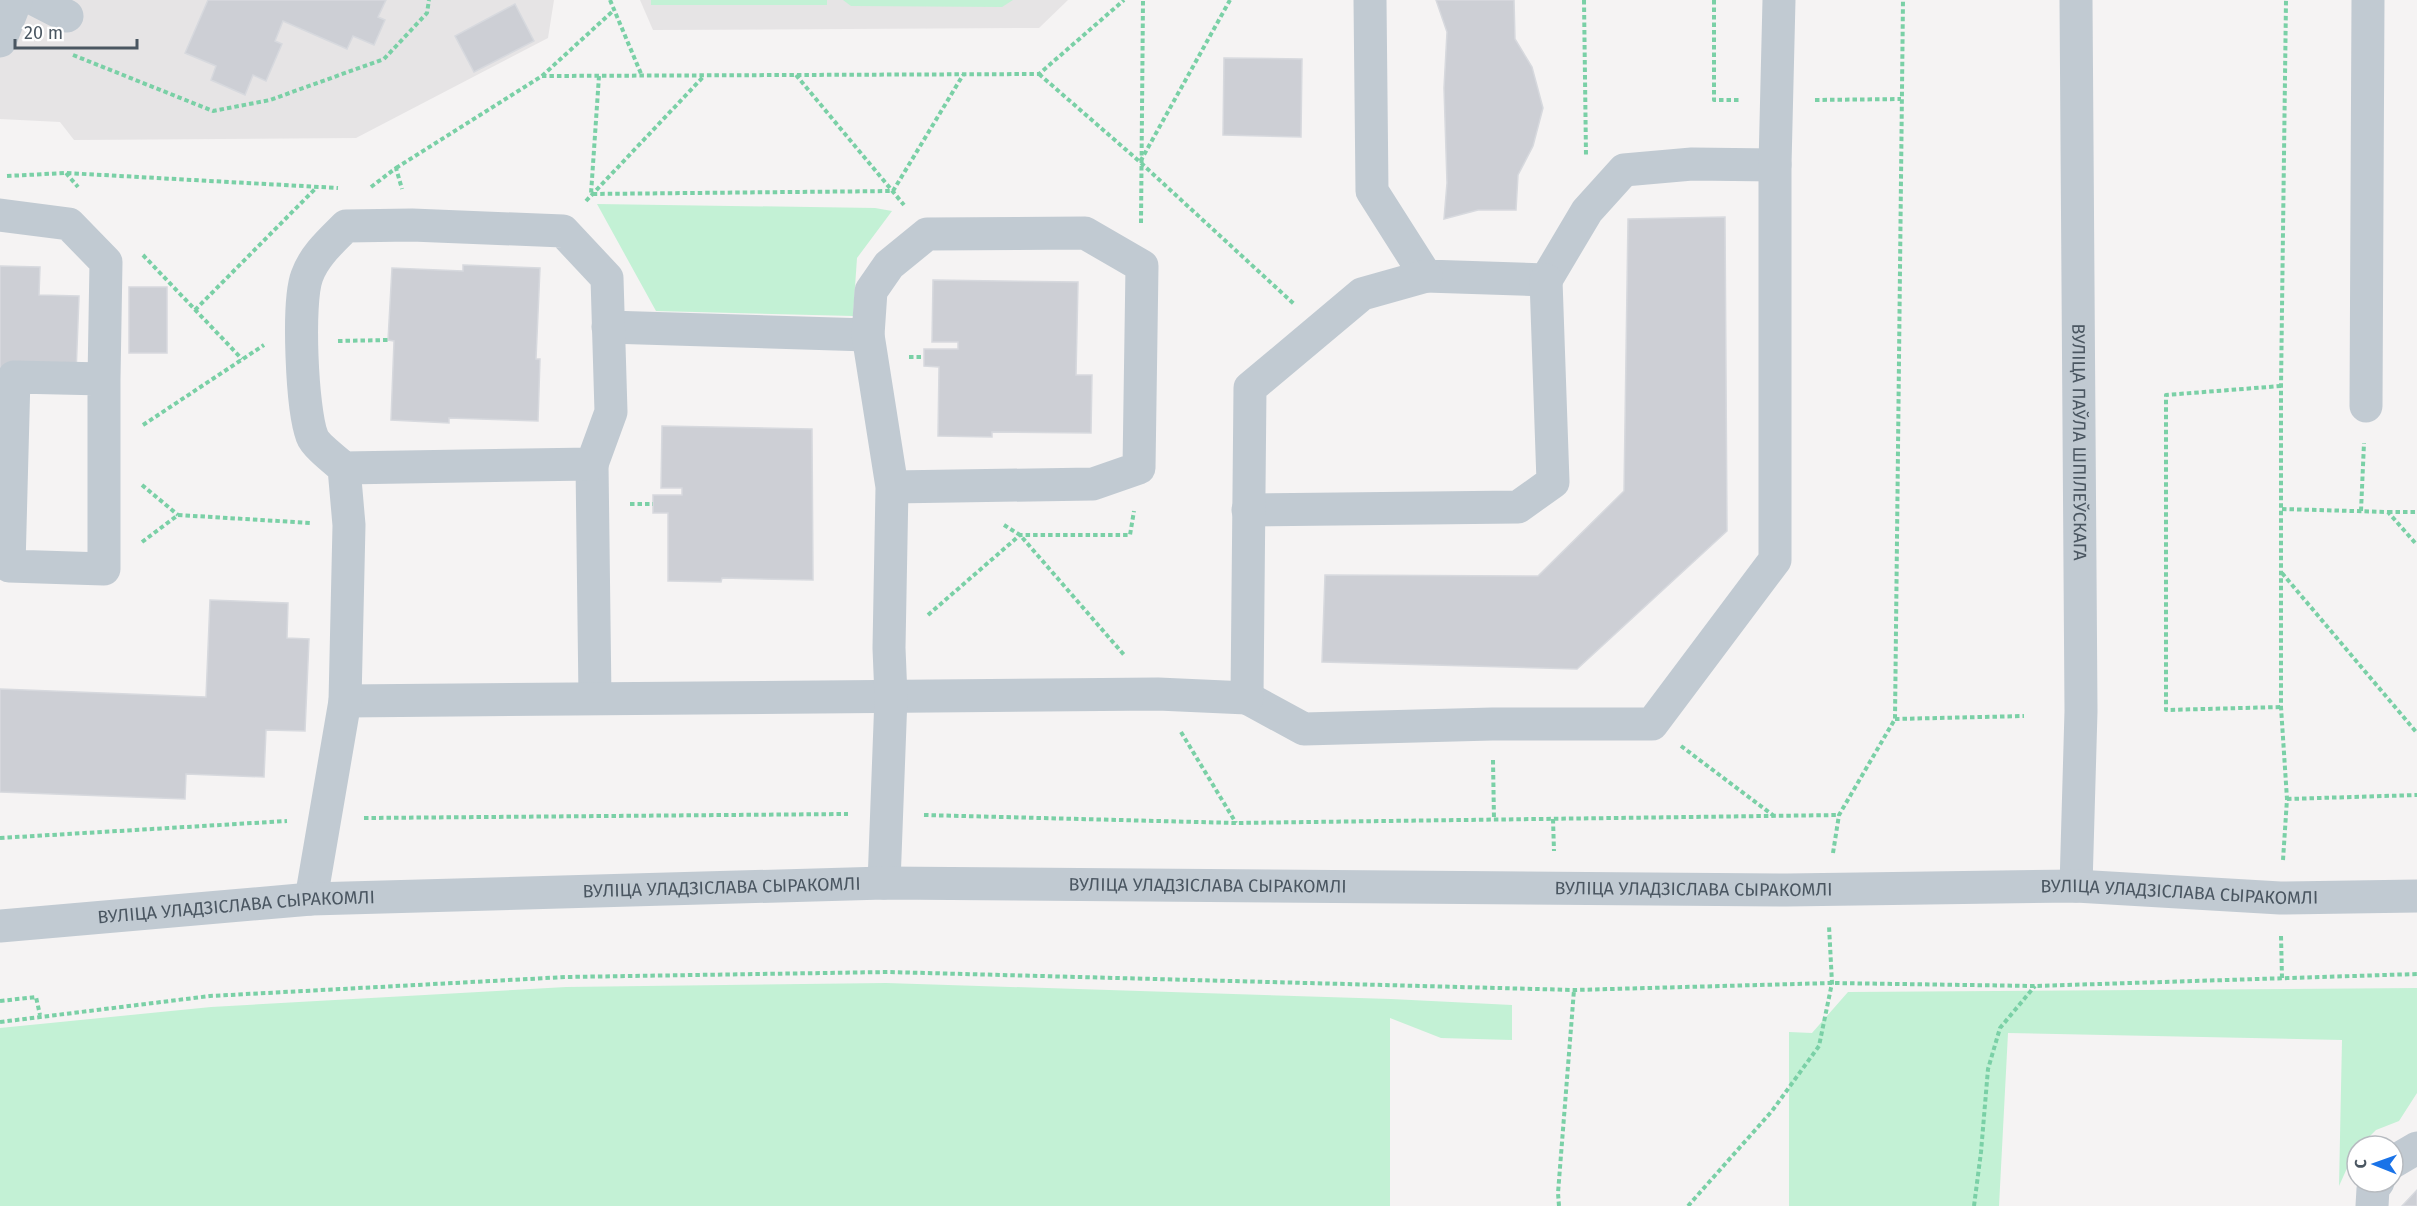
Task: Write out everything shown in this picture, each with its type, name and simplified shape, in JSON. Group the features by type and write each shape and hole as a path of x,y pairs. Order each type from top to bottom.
{"street":[{"path":"0,41 16,0"},
{"path":"36,0 67,16"},
{"path":"1370,0 1372,191 1426,276"},
{"path":"345,701 1158,694 1247,698 1304,729 1492,724 1652,724 1775,560 1775,165 1779,0"},
{"name":"ВУЛІЦА ПАЎЛА ШПІЛЕЎСКАГА","path":"2076,0 2081,699 2076,886"},
{"path":"2366,406 2368,0"},
{"path":"1248,510 1518,507 1553,483 1546,280 1587,211 1624,170 1692,165 1775,165"},
{"path":"0,215 69,224 106,262 105,569 9,566 14,377 104,379"},
{"path":"311,899 345,701 349,525 344,468 312,438 303,380 303,330 306,277 323,249 346,226 412,225 563,231 607,278 611,412 592,464 595,698"},
{"path":"884,883 891,697 889,648 892,487 868,335 871,291 889,265 927,234 1085,233 1142,266 1139,468 1093,484 892,487"},
{"path":"1247,698 1250,388 1362,294 1426,276 1546,280"},
{"path":"609,327 868,335"},
{"path":"344,468 592,464"},
{"name":"ВУЛІЦА УЛАДЗІСЛАВА СЫРАКОМЛІ","path":"0,926 311,899 884,883 1787,891 2076,886 2280,897 2417,896"}],"path":[{"path":"71,54 213,111 270,100 384,59 427,13 429,0"},
{"path":"610,0 642,76"},
{"path":"542,76 1039,74 1124,0"},
{"path":"1142,266 1140,162 1143,0"},
{"path":"1140,162 1230,0"},
{"path":"1584,0 1587,211"},
{"path":"1839,815 1895,719 1903,0"},
{"path":"2286,0 2281,386 2281,707 2287,799 2417,795"},
{"path":"368,190 396,168 542,76 614,10"},
{"path":"1039,74 1140,162 1320,329"},
{"path":"563,231 591,194 705,75"},
{"path":"796,75 927,234"},
{"path":"893,192 963,75"},
{"path":"591,194 599,76"},
{"path":"396,168 412,225"},
{"path":"0,176 66,173 348,189"},
{"path":"66,173 82,190"},
{"path":"195,310 318,187"},
{"path":"591,194 893,192"},
{"path":"139,250 242,359"},
{"path":"349,525 178,516 104,451 242,359 303,330 388,340"},
{"path":"2281,386 2166,395 2166,710 2281,707"},
{"path":"2361,512 2366,406"},
{"path":"889,648 1020,535 1130,535 1139,468"},
{"path":"2282,509 2417,512"},
{"path":"2388,512 2417,545"},
{"path":"105,569 178,516"},
{"path":"1002,523 1020,535 1158,694 1236,824"},
{"path":"2281,572 2417,732"},
{"path":"1895,719 2024,716"},
{"path":"1492,724 1494,820"},
{"path":"1652,724 1774,816"},
{"path":"0,1022 40,1015 210,996 602,976 888,972 1574,990 1832,983 2034,986 2417,974"},
{"path":"1688,1206 1772,1111 1819,1046 1832,983"},
{"path":"1974,1206 1988,1069 2000,1028 2034,986"},
{"path":"1559,1206 1558,1193 1574,990"},
{"path":"0,1001 36,997 40,1015"}],"shaded area":[{"path":"0,0 554,0 548,38 356,138 74,140 60,122 0,119"},
{"path":"640,0 1068,0 1039,28 653,30"}],"green space":[{"path":"651,0 827,0 827,5 651,5"},
{"path":"843,0 1013,0 1002,7 851,6"},
{"path":"597,204 875,208 892,211 857,258 853,316 656,311"},
{"path":"886,983 1512,1005 1512,1040 1441,1038 1390,1018 1390,1206 0,1206 0,1028 211,1007 566,987"},
{"path":"2417,988 2417,1093 2399,1121 2376,1130 2372,1134 2345,1134 2345,1173 2339,1186 2342,1040 2008,1033 1999,1206 1789,1206 1789,1032 1812,1033 1848,992"}],"building":[{"path":"208,0 386,0 378,17 385,20 374,45 353,36 347,49 283,21 275,41 282,44 266,81 253,75 245,95 211,80 216,66 185,53"},
{"path":"1436,0 1514,0 1515,39 1532,67 1543,108 1533,146 1518,175 1516,210 1478,210 1444,219 1447,183 1444,88 1447,32"},
{"path":"515,4 534,41 474,72 455,36"},
{"path":"1224,58 1302,59 1301,137 1223,135"},
{"path":"1725,217 1727,531 1577,669 1322,662 1325,575 1538,576 1624,491 1628,219"},
{"path":"463,265 540,268 536,359 540,359 538,421 449,418 449,423 391,420 394,341 388,340 392,268 463,271"},
{"path":"0,266 40,267 39,295 79,296 76,374 0,371"},
{"path":"933,280 1078,282 1076,375 1092,375 1091,433 992,432 992,437 938,436 939,367 924,366 924,349 958,349 958,342 932,342"},
{"path":"129,287 167,287 167,353 129,353"},
{"path":"662,426 812,429 813,580 722,578 721,582 668,581 668,513 653,513 653,495 682,495 682,488 661,488"},
{"path":"210,600 288,603 287,638 309,639 305,731 266,730 264,777 186,774 185,799 0,792 0,689 206,697"},
{"path":"2417,1190 2417,1206 2402,1206"}]}
